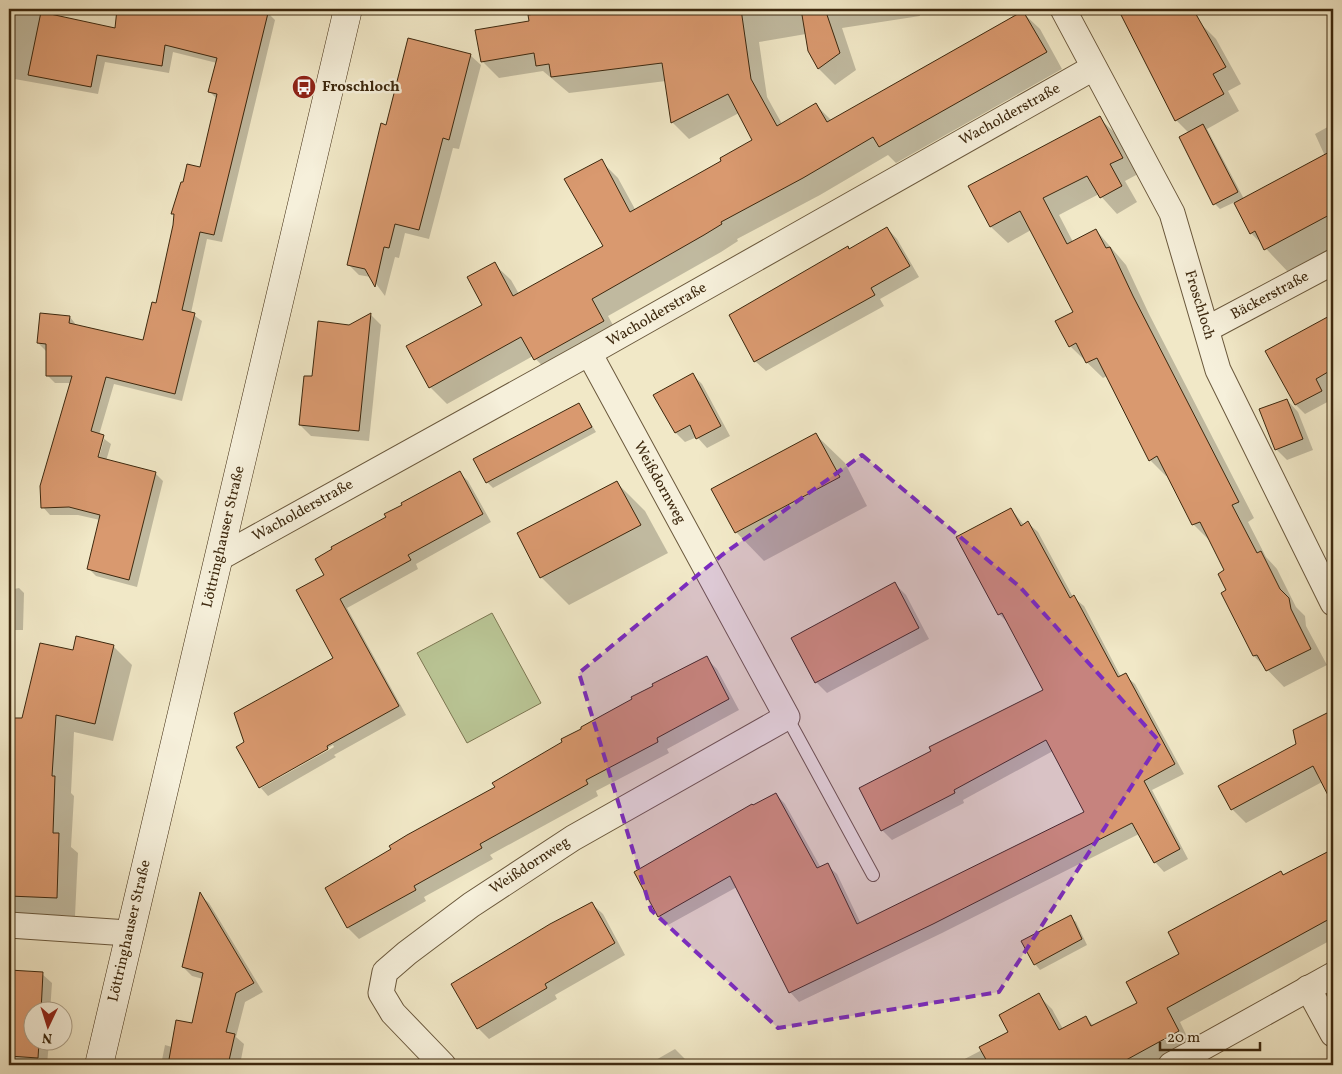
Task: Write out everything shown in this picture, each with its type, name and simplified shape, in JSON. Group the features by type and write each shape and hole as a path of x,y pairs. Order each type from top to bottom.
{"street":[{"name":"Löttringhauser Straße","path":"99,1065 128,933 219,558 348,9"},
{"name":"Froschloch","path":"1063,9 1172,213 1218,370 1333,603"},
{"name":"Wacholderstraße","path":"219,558 588,354 1093,68"},
{"name":"Bäckerstraße","path":"1207,329 1333,262"},
{"name":"Weißdornweg","path":"443,1065 393,1013 381,993 385,972 452,918 573,838 787,717 588,354"},
{"path":"9,925 128,933"},
{"path":"1171,1065 1333,975"},
{"path":"1308,988 1333,1034"}],"lane":[{"name":"Weißdornweg","path":"787,717 873,875"}],"highlighted area":[{"path":"862,455 1020,587 1160,742 999,992 778,1028 651,910 579,673 722,555"}],"green space":[{"path":"492,613 541,703 467,743 417,653"}],"building":[{"path":"117,9 269,9 214,235 200,232 182,310 195,313 175,394 106,377 91,431 104,435 98,457 156,472 129,580 87,569 100,515 69,507 41,508 40,486 72,376 46,376 46,344 37,343 40,313 70,316 69,323 143,340 152,302 156,303 173,225 174,214 171,214 181,182 183,182 187,164 200,167 217,94 208,92 217,58 165,45 162,66 97,55 91,87 28,75 41,12 115,28"},
{"path":"571,9 741,9 751,79 777,126 816,103 827,122 1023,11 1047,52 879,147 873,137 803,178 721,222 722,224 704,235 592,299 604,321 534,360 521,337 429,388 406,346 482,305 467,277 495,262 513,296 603,246 564,179 602,159 630,212 721,161 720,158 752,140 728,94 671,123 662,63 551,77 549,64 536,66 534,53 481,62 475,30 529,21 528,15"},
{"path":"801,9 825,9 840,53 818,69 808,51"},
{"path":"1118,9 1193,9 1226,67 1213,74 1224,94 1175,121"},
{"path":"408,38 471,54 449,140 443,138 419,230 395,224 389,248 384,247 375,287 365,269 347,265 381,123 386,125"},
{"path":"1100,116 1123,158 1110,164 1122,186 1100,198 1087,176 1043,198 1067,244 1096,229 1106,248 1110,247 1133,296 1239,502 1232,505 1257,553 1261,551 1280,589 1289,598 1291,609 1311,649 1266,671 1257,655 1253,656 1221,593 1226,590 1218,574 1224,570 1200,522 1192,525 1157,456 1149,461 1097,358 1086,363 1076,343 1069,347 1055,321 1073,312 1020,211 990,227 968,186"},
{"path":"1203,124 1238,192 1213,205 1179,137"},
{"path":"1333,150 1333,213 1264,250 1255,231 1250,234 1234,203"},
{"path":"887,227 910,266 871,288 875,295 754,362 729,315 848,246 849,249"},
{"path":"371,313 359,431 299,425 304,376 312,376 318,321 349,325"},
{"path":"1333,314 1333,369 1316,379 1322,391 1295,405 1265,351"},
{"path":"693,373 721,426 696,439 690,425 675,433 653,395"},
{"path":"1287,399 1303,439 1275,450 1259,409"},
{"path":"579,403 592,427 486,483 473,459"},
{"path":"816,433 840,477 735,533 711,489"},
{"path":"460,471 483,514 408,555 411,560 340,599 399,706 327,746 328,749 259,788 236,747 244,742 234,713 333,658 296,590 324,575 315,559 332,549 331,547 386,517 384,514 402,505 401,503"},
{"path":"617,481 641,525 540,578 517,533"},
{"path":"1011,508 1021,526 1028,521 1070,598 1074,595 1118,677 1126,673 1175,764 1144,781 1180,849 1154,863 1132,823 933,924 789,993 730,876 658,917 634,872 752,804 776,793 817,868 828,863 857,924 1084,812 1046,740 954,790 955,793 881,831 859,788 931,751 929,747 1043,690 1002,613 998,615 956,537"},
{"path":"895,582 919,628 815,683 791,638"},
{"path":"76,636 114,645 95,724 56,715 52,776 55,776 53,833 59,833 57,898 9,896 12,746 9,746 9,718 22,718 40,643 73,650"},
{"path":"707,656 729,699 657,738 658,742 586,780 588,784 480,844 482,848 414,886 416,890 347,928 325,888 391,849 389,846 407,835 495,787 492,783 562,742 561,739 632,699 631,697 653,686 652,684"},
{"path":"1333,710 1333,805 1313,766 1231,810 1218,786 1296,744 1293,730"},
{"path":"1333,849 1333,917 1167,1008 1179,1031 1117,1065 989,1065 979,1047 1008,1032 999,1015 1039,993 1059,1030 1086,1016 1091,1026 1137,1003 1126,982 1179,954 1168,932 1281,871 1283,875"},
{"path":"200,892 254,983 236,993 226,1032 235,1034 228,1065 168,1065 176,1020 192,1023 203,973 182,967"},
{"path":"592,902 615,943 545,984 547,988 477,1029 451,984 550,924"},
{"path":"1071,915 1082,939 1034,965 1021,941"},
{"path":"9,970 43,972 42,1002 22,1002 22,1052 38,1052 38,1058 9,1056"}],"place":[{"name":"Froschloch","path":"304,87"}]}
